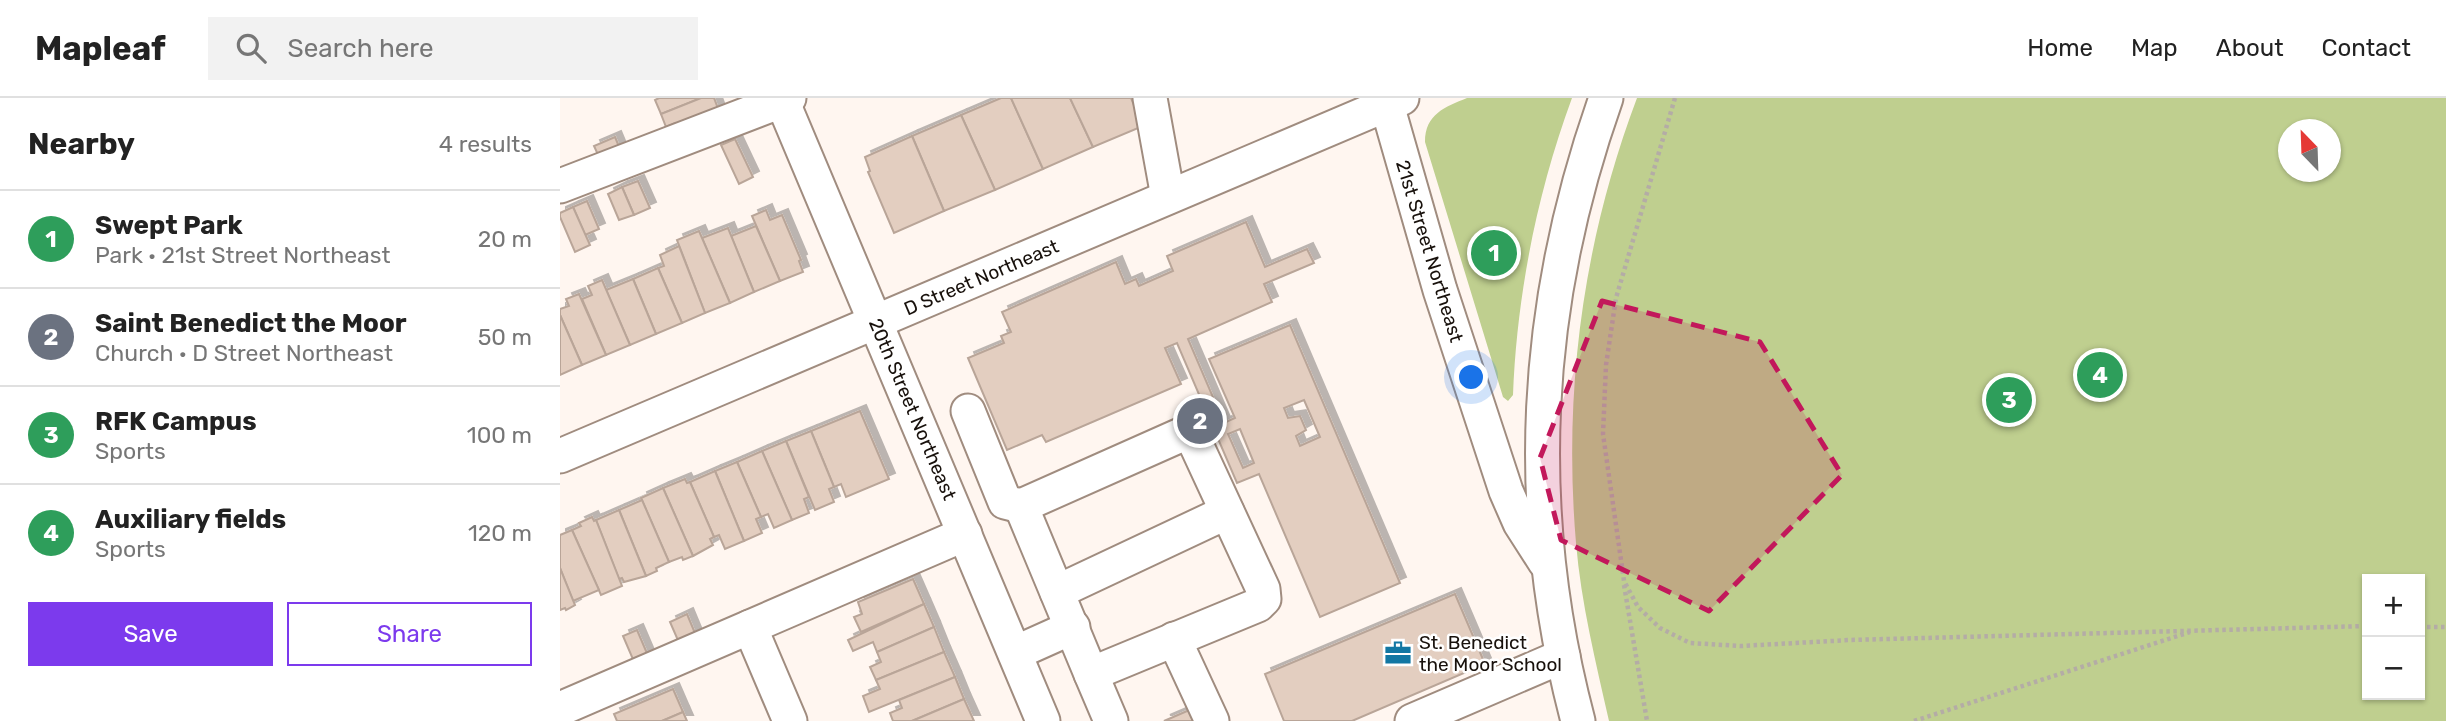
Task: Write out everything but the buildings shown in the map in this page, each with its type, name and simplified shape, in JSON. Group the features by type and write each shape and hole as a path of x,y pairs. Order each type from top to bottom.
{"street":[{"path":"1150,98 1168,197"},
{"path":"1548,567 1541,450 1548,348 1570,218 1606,98"},
{"path":"560,186 784,99"},
{"name":"20th Street Northeast","path":"784,99 1043,721"},
{"name":"D Street Northeast","path":"560,456 1391,100"},
{"name":"21st Street Northeast","path":"1391,100 1440,290 1506,491 1529,538 1548,567 1563,656 1578,721"},
{"path":"968,411 1005,502 1021,506 1183,433 1193,438 1263,589 1264,599 1258,605 1091,674"},
{"path":"1021,506 1111,721"},
{"path":"1057,592 1227,512"},
{"path":"560,709 965,534"},
{"path":"750,627 790,721"},
{"path":"1015,653 1073,627"},
{"path":"1174,639 1212,721"},
{"path":"1412,721 1563,656"}],"path":[{"path":"1647,721 1603,434 1606,365 1616,298 1675,98"},
{"path":"1624,580 1637,607 1660,628 1690,643 1741,646 2362,626"},
{"path":"2425,627 2446,627"},
{"path":"1914,721 2198,630"}],"highlighted area":[{"path":"1602,301 1760,342 1842,475 1709,611 1561,540 1540,458"}],"green space":[{"path":"1467,98 1572,98 1549,170 1531,244 1519,319 1513,395 1508,401 1503,397 1425,142 1432,118 1444,108"},
{"path":"1637,98 2446,98 2446,721 1609,721 1578,565 1572,429 1581,317 1603,206"}],"place":[{"name":"Swept Park","path":"1494,253"},
{"name":"Auxiliary fields","path":"2100,375"},
{"name":"RFK Campus","path":"2009,400"},
{"name":"Saint Benedict the Moor","path":"1200,421"},
{"name":"St. Benedict the Moor School","path":"1398,653"}]}
